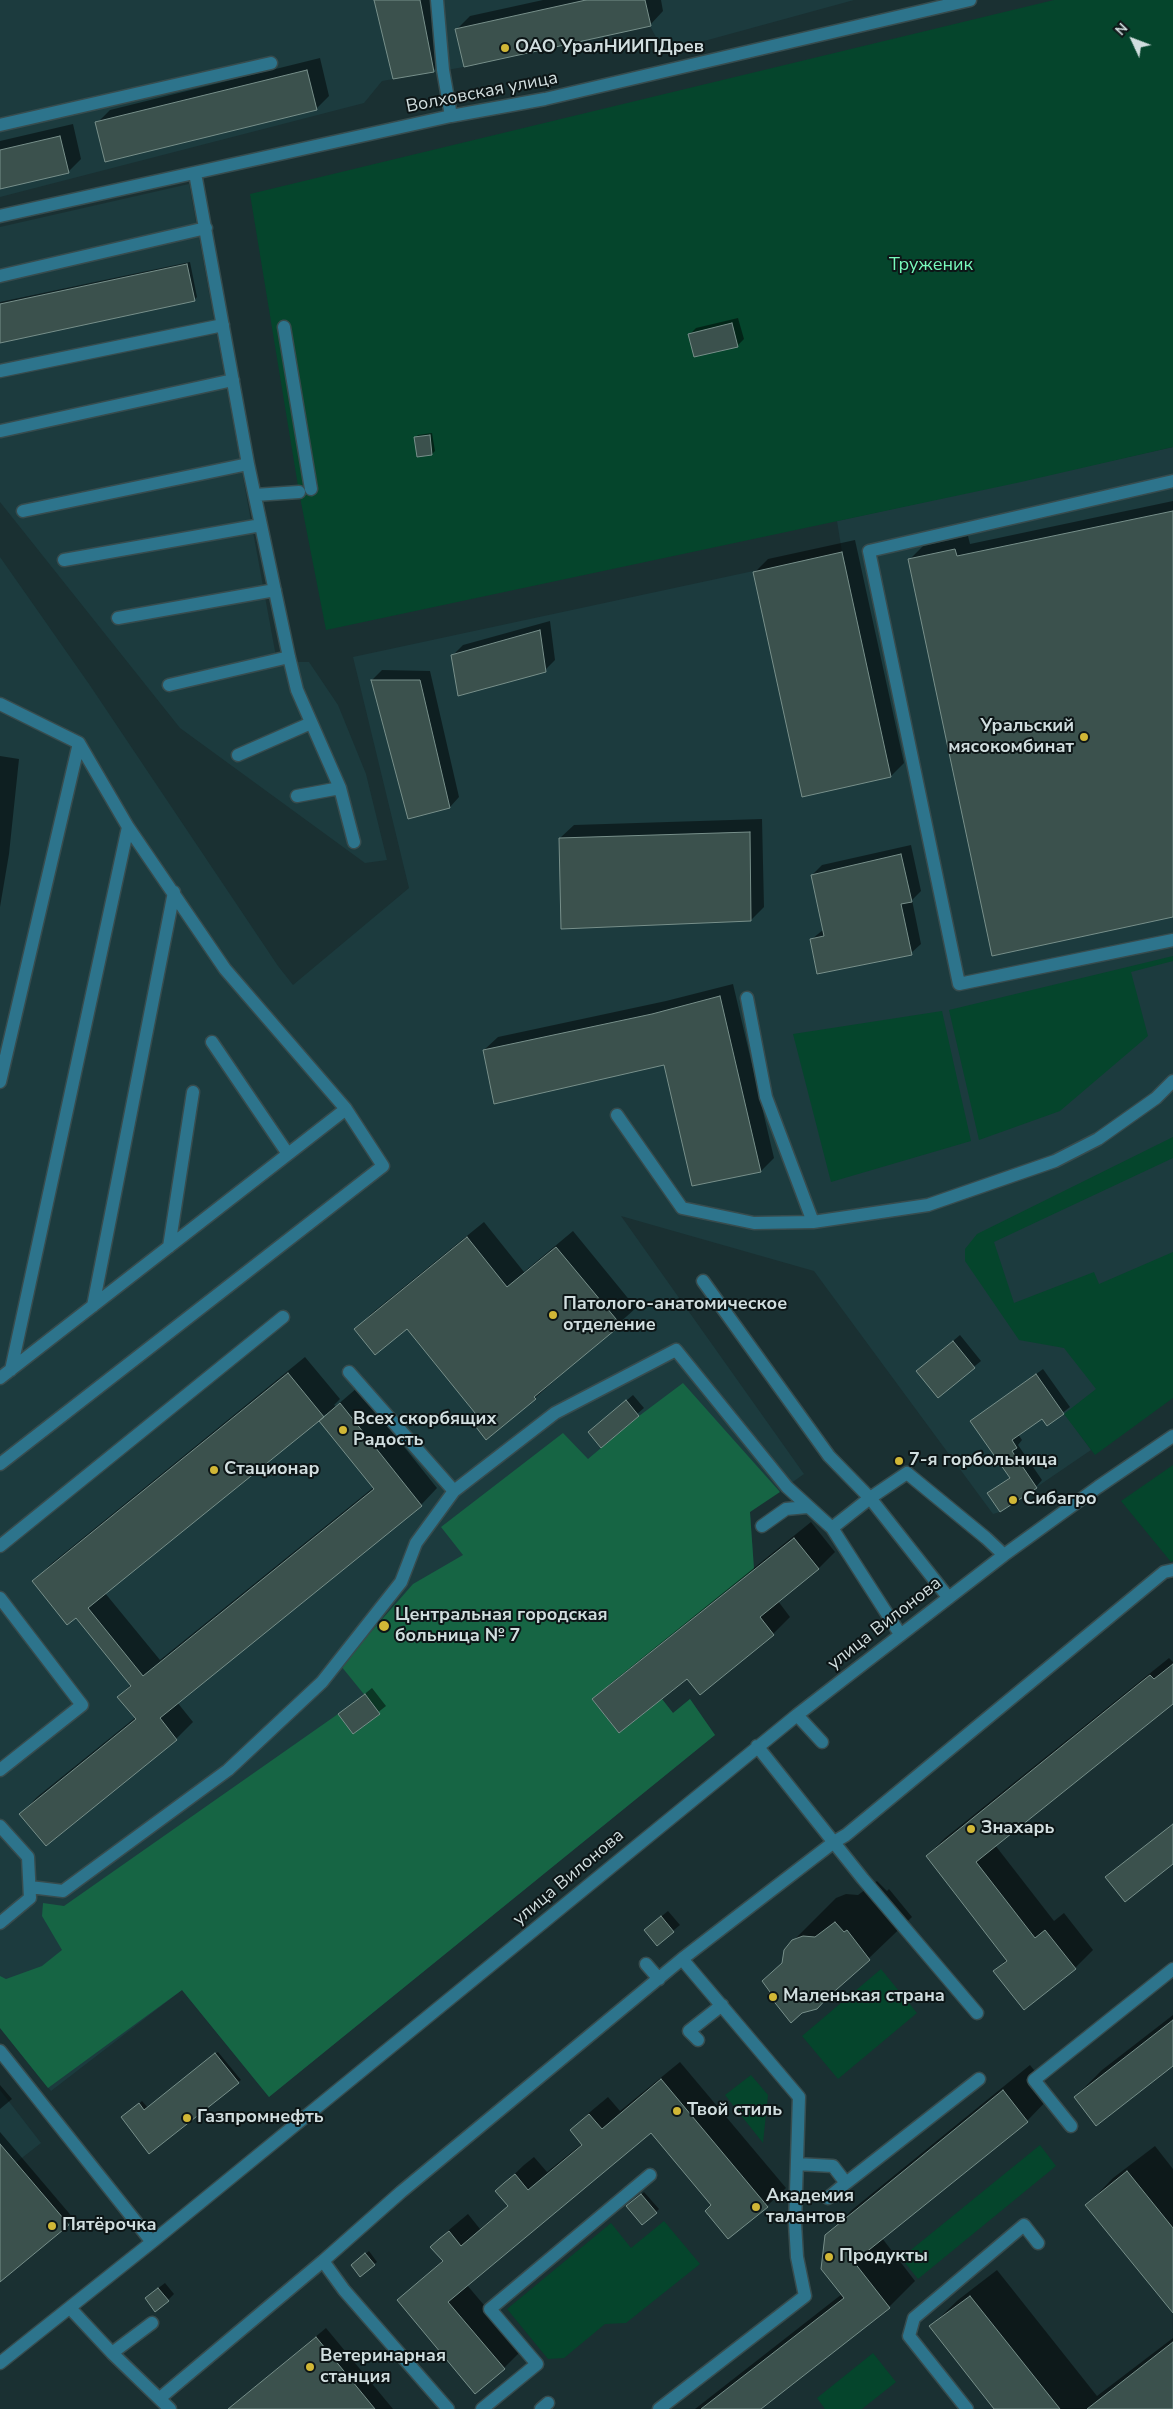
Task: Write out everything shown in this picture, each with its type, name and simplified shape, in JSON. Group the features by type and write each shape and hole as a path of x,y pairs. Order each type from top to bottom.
{"street":[{"path":"437,0 442,70 451,116"},
{"name":"Волховская улица","path":"0,216 451,116 545,99 970,0"},
{"path":"0,125 271,63"},
{"path":"195,174 248,464 289,657 297,690 340,788 354,842"},
{"path":"0,276 206,228"},
{"path":"0,371 223,325"},
{"path":"255,495 305,490 284,327"},
{"path":"1,431 233,380"},
{"path":"23,511 248,464"},
{"path":"1173,481 869,551 959,984 1173,940"},
{"path":"64,560 262,525"},
{"path":"118,618 275,590"},
{"path":"169,685 289,657"},
{"path":"0,704 79,743 128,827 225,969 346,1110 383,1166 0,1464"},
{"path":"238,755 311,723"},
{"path":"0,1082 79,743"},
{"path":"297,796 340,788"},
{"path":"11,1370 128,827"},
{"path":"93,1306 174,892"},
{"path":"747,998 766,1097 813,1222"},
{"path":"212,1042 288,1154"},
{"path":"617,1115 682,1208 754,1223 813,1222 928,1206 1054,1162 1098,1139 1156,1098 1173,1081"},
{"path":"168,1247 193,1092"},
{"path":"0,1378 346,1110"},
{"path":"703,1281 829,1456 870,1498 948,1597"},
{"path":"0,1546 283,1318"},
{"path":"30,1887 63,1891 228,1770 322,1682 401,1582 416,1543 454,1491 555,1413 676,1350 787,1487 832,1528 900,1634"},
{"path":"349,1372 454,1491"},
{"name":"улица Вилонова","path":"0,2364 796,1715 948,1597 1098,1487 1173,1436"},
{"path":"832,1528 870,1498 907,1473 986,1538 1004,1556"},
{"path":"762,1526 786,1509 807,1507"},
{"path":"160,2398 323,2261 400,2192 682,1959 834,1842 846,1835 1164,1572 1173,1570"},
{"path":"0,1598 82,1705 0,1770"},
{"path":"796,1715 822,1742"},
{"path":"757,1746 863,1879 976,2013"},
{"path":"0,1826 28,1857 30,1887 30,1898 0,1923"},
{"path":"660,2409 805,2296 798,2257 795,2223 799,2097 682,1959"},
{"path":"646,1964 659,1979"},
{"path":"1071,2126 1034,2080 1173,1969"},
{"path":"702,2032 722,2006"},
{"path":"0,2051 152,2242"},
{"path":"828,2198 979,2078"},
{"path":"797,2164 833,2166 846,2183"},
{"path":"482,2409 537,2364 490,2309 650,2175"},
{"path":"968,2409 909,2336 914,2318 1024,2224 1038,2243"},
{"path":"323,2261 344,2290 448,2409"},
{"path":"70,2308 112,2353 170,2409"},
{"path":"112,2353 152,2323"}],"shaded area":[{"path":"0,0 854,0 664,52 650,26 464,67 382,81 364,103 0,197"},
{"path":"189,184 277,662 309,662 338,705 366,774 387,860 365,863 180,728 0,502 0,227"},
{"path":"1173,447 1173,1329 1065,1414 1091,1450 1000,1512 993,1514 814,1271 621,1216 804,1474 750,1512 754,1569 794,1538 819,1569 760,1617 774,1635 700,1695 687,1679 662,1699 673,1713 690,1699 715,1735 269,2097 182,1990 51,2091 0,2028 0,557 89,684 278,966 293,985 409,888 353,657 842,552 837,521"},
{"path":"0,2090 41,2143 0,2175"}],"green space":[{"name":"Труженик","path":"1054,0 1173,0 1173,447 1021,482 326,630 299,492 250,194"},
{"path":"1173,956 1173,961 1131,972 1148,1036 1060,1111 979,1140 949,1010"},
{"path":"942,1011 971,1141 831,1182 793,1034"},
{"path":"1173,1137 1173,1158 994,1242 1014,1303 1094,1272 1099,1284 1173,1252 1173,1398 1095,1455 1064,1414 1096,1389 1064,1348 1019,1340 965,1261 965,1249 977,1234"},
{"path":"683,1383 780,1492 750,1512 754,1569 592,1699 619,1733 662,1699 673,1713 690,1699 715,1735 269,2097 182,1990 48,2088 0,2028 0,1976 6,1979 42,1966 62,1950 42,1916 43,1903 64,1906 338,1714 353,1734 380,1714 341,1666 413,1584 463,1555 441,1527 563,1433 588,1459 639,1416"},
{"path":"1173,1465 1173,1561 1171,1562 1121,1501"},
{"path":"881,1969 917,2013 838,2079 802,2036"},
{"path":"751,2075 768,2095 763,2143 725,2095"},
{"path":"1040,2145 1056,2166 918,2279 901,2258"},
{"path":"664,2221 700,2264 626,2323 605,2324 564,2358 548,2359 507,2309 611,2223 631,2248"},
{"path":"873,2353 896,2382 862,2409 825,2409 817,2398"}],"building":[{"path":"374,0 420,0 434,72 393,79"},
{"name":"ОАО УралНИИПДрев","path":"586,0 645,0 651,26 464,67 455,29"},
{"path":"307,70 317,110 105,162 95,122"},
{"path":"60,136 69,173 0,189 0,150"},
{"path":"187,264 195,301 0,343 0,304"},
{"path":"732,323 738,347 694,357 688,334"},
{"path":"430,435 432,455 417,457 414,437"},
{"name":"Уральский мясокомбинат","path":"1173,511 1173,917 992,956 908,559 955,549 957,556"},
{"path":"842,552 891,777 802,797 753,572"},
{"path":"540,630 546,672 458,696 451,655"},
{"path":"371,680 420,680 450,808 408,819"},
{"path":"750,832 751,921 561,929 559,838"},
{"path":"901,854 912,902 901,904 912,955 817,974 810,939 824,936 811,875"},
{"path":"720,996 761,1172 692,1186 664,1065 494,1104 483,1050 652,1014"},
{"path":"467,1237 507,1287 556,1247 621,1325 534,1397 536,1399 486,1440 469,1418 475,1413 407,1329 375,1355 354,1329"},
{"path":"953,1341 975,1368 938,1398 916,1371"},
{"path":"288,1373 324,1417 340,1403 422,1506 160,1718 177,1740 46,1846 19,1814 136,1719 117,1697 131,1686 76,1618 67,1625 32,1581","holes":["319,1421 374,1489 143,1676 88,1608"]},
{"path":"1036,1374 1064,1414 1047,1426 1042,1419 1012,1440 1017,1448 1012,1451 1037,1488 1000,1512 987,1493 1010,1478 970,1421"},
{"path":"626,1400 639,1416 601,1448 588,1432"},
{"path":"794,1538 819,1569 760,1617 774,1635 700,1695 687,1679 619,1733 592,1699"},
{"path":"1173,1664 1173,1704 976,1862 1035,1938 1045,1930 1076,1969 1024,2010 993,1971 1007,1961 926,1856 1150,1675 1154,1679"},
{"path":"365,1694 380,1714 353,1734 338,1714"},
{"path":"1173,1824 1173,1864 1125,1902 1105,1877"},
{"path":"661,1916 674,1932 657,1946 644,1930"},
{"path":"835,1922 844,1932 847,1930 870,1960 817,2009 802,2013 791,2023 768,1994 770,1992 762,1981 782,1963 784,1950 792,1940 803,1936 815,1937"},
{"path":"1173,2020 1173,2066 1096,2126 1074,2097"},
{"path":"215,2053 239,2083 149,2154 121,2117 139,2103 144,2110"},
{"path":"661,2079 768,2207 728,2239 705,2211 711,2205 651,2133 448,2302 505,2369 475,2394 397,2300 443,2261 430,2247 439,2239 449,2231 461,2246 508,2206 495,2191 504,2183 515,2174 528,2190 582,2145 570,2130 589,2114 602,2129"},
{"path":"1003,2090 1028,2122 854,2262 890,2308 761,2409 701,2409 844,2298 821,2269 825,2235"},
{"path":"0,2144 69,2225 0,2282"},
{"path":"1127,2171 1173,2228 1173,2313 1085,2205"},
{"path":"641,2194 657,2213 642,2225 626,2206"},
{"path":"365,2253 375,2265 360,2277 351,2265"},
{"path":"158,2288 169,2301 155,2312 145,2298"},
{"path":"970,2296 1060,2409 994,2409 929,2326"},
{"name":"Ветеринарная станция","path":"316,2337 375,2409 228,2409"},
{"path":"1173,2342 1173,2409 1087,2409"}],"place":[{"name":"ОАО УралНИИПДрев","path":"505,48"},
{"name":"Уральский мясокомбинат","path":"1084,737"},
{"name":"Патолого-анатомическое отделение","path":"553,1315"},
{"name":"Всех скорбящих Радость","path":"343,1430"},
{"name":"7-я горбольница","path":"899,1461"},
{"name":"Стационар","path":"214,1470"},
{"name":"Сибагро","path":"1013,1500"},
{"name":"Центральная городская больница № 7","path":"384,1626"},
{"name":"Знахарь","path":"971,1829"},
{"name":"Маленькая страна","path":"773,1997"},
{"name":"Твой стиль","path":"677,2111"},
{"name":"Газпромнефть","path":"187,2118"},
{"name":"Академия талантов","path":"756,2207"},
{"name":"Пятёрочка","path":"52,2226"},
{"name":"Продукты","path":"829,2257"},
{"name":"Ветеринарная станция","path":"310,2367"}]}
